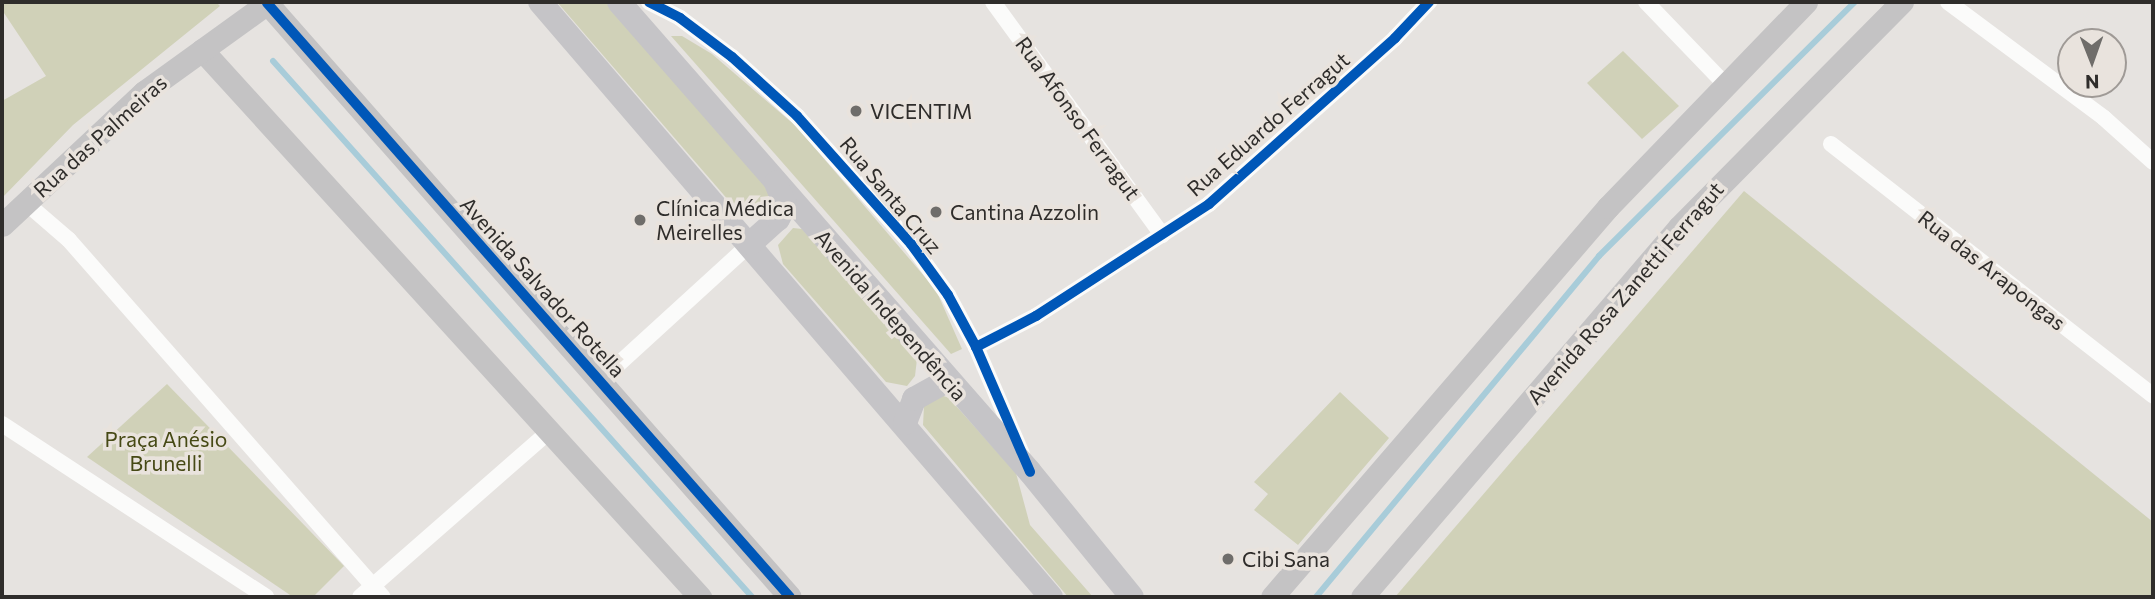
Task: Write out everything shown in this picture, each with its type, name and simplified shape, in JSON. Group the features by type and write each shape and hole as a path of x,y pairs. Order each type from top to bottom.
{"main road":[{"name":"Rua das Palmeiras","path":"2,225 144,92 268,2"},
{"name":"Avenida Salvador Rotella","path":"268,2 790,597"},
{"path":"540,2 751,243 1051,597"},
{"name":"Avenida Independência","path":"620,2 947,381 1030,472 1132,597"},
{"path":"1272,597 1608,207 1724,83 1806,2"},
{"name":"Avenida Rosa Zanetti Ferragut","path":"1362,597 1679,227 1902,2"},
{"path":"202,50 551,430 700,597"},
{"path":"751,243 778,219 785,205 775,181"},
{"path":"905,423 914,399 947,381"}],"street":[{"name":"Rua Santa Cruz","path":"649,2 680,18 732,57 797,116 911,244 948,295 976,347 1030,472"},
{"name":"Rua Afonso Ferragut","path":"993,2 1163,235"},
{"name":"Rua Eduardo Ferragut","path":"976,347 1036,316 1209,204 1395,38 1429,2"},
{"path":"1646,2 1724,83"},
{"path":"1948,2 2104,118 2153,162"},
{"name":"Rua das Arapongas","path":"1831,144 2153,396"},
{"path":"25,202 69,240 383,597"},
{"path":"600,381 751,243"},
{"path":"2,424 267,597"},
{"path":"360,597 551,430"}],"green space":[{"path":"2,2 216,2 220,6 73,125 2,198 2,101 46,76 2,10"},
{"path":"557,2 611,2 772,191 772,210 762,219 742,216"},
{"path":"671,36 682,36 712,54 797,127 936,290 962,349 951,354"},
{"path":"1623,51 1679,106 1642,139 1587,83"},
{"path":"1744,191 2153,522 2153,597 1395,597"},
{"path":"793,228 802,229 917,359 915,376 907,386 886,382 783,264 778,245"},
{"name":"Praça Anésio Brunelli","path":"167,384 344,566 313,597 293,597 87,457"},
{"path":"1340,392 1389,438 1298,545 1254,510 1268,494 1254,482"},
{"path":"941,395 949,398 1016,473 1030,525 1093,597 1068,597 923,425 924,406"}],"waterway":[{"path":"1316,597 1599,256 1855,2"},
{"path":"273,61 752,597"}],"cycle path":[{"path":"649,2 680,18 732,57 797,116 911,244 948,295 976,347 1030,472"},
{"path":"976,347 1036,316 1209,204 1395,38 1429,2"},
{"path":"267,3 790,597"}],"place":[{"name":"VICENTIM","path":"856,111"},
{"name":"Cantina Azzolin","path":"936,212"},
{"name":"Clínica Médica Meirelles","path":"640,220"},
{"name":"Cibi Sana","path":"1228,559"}]}
